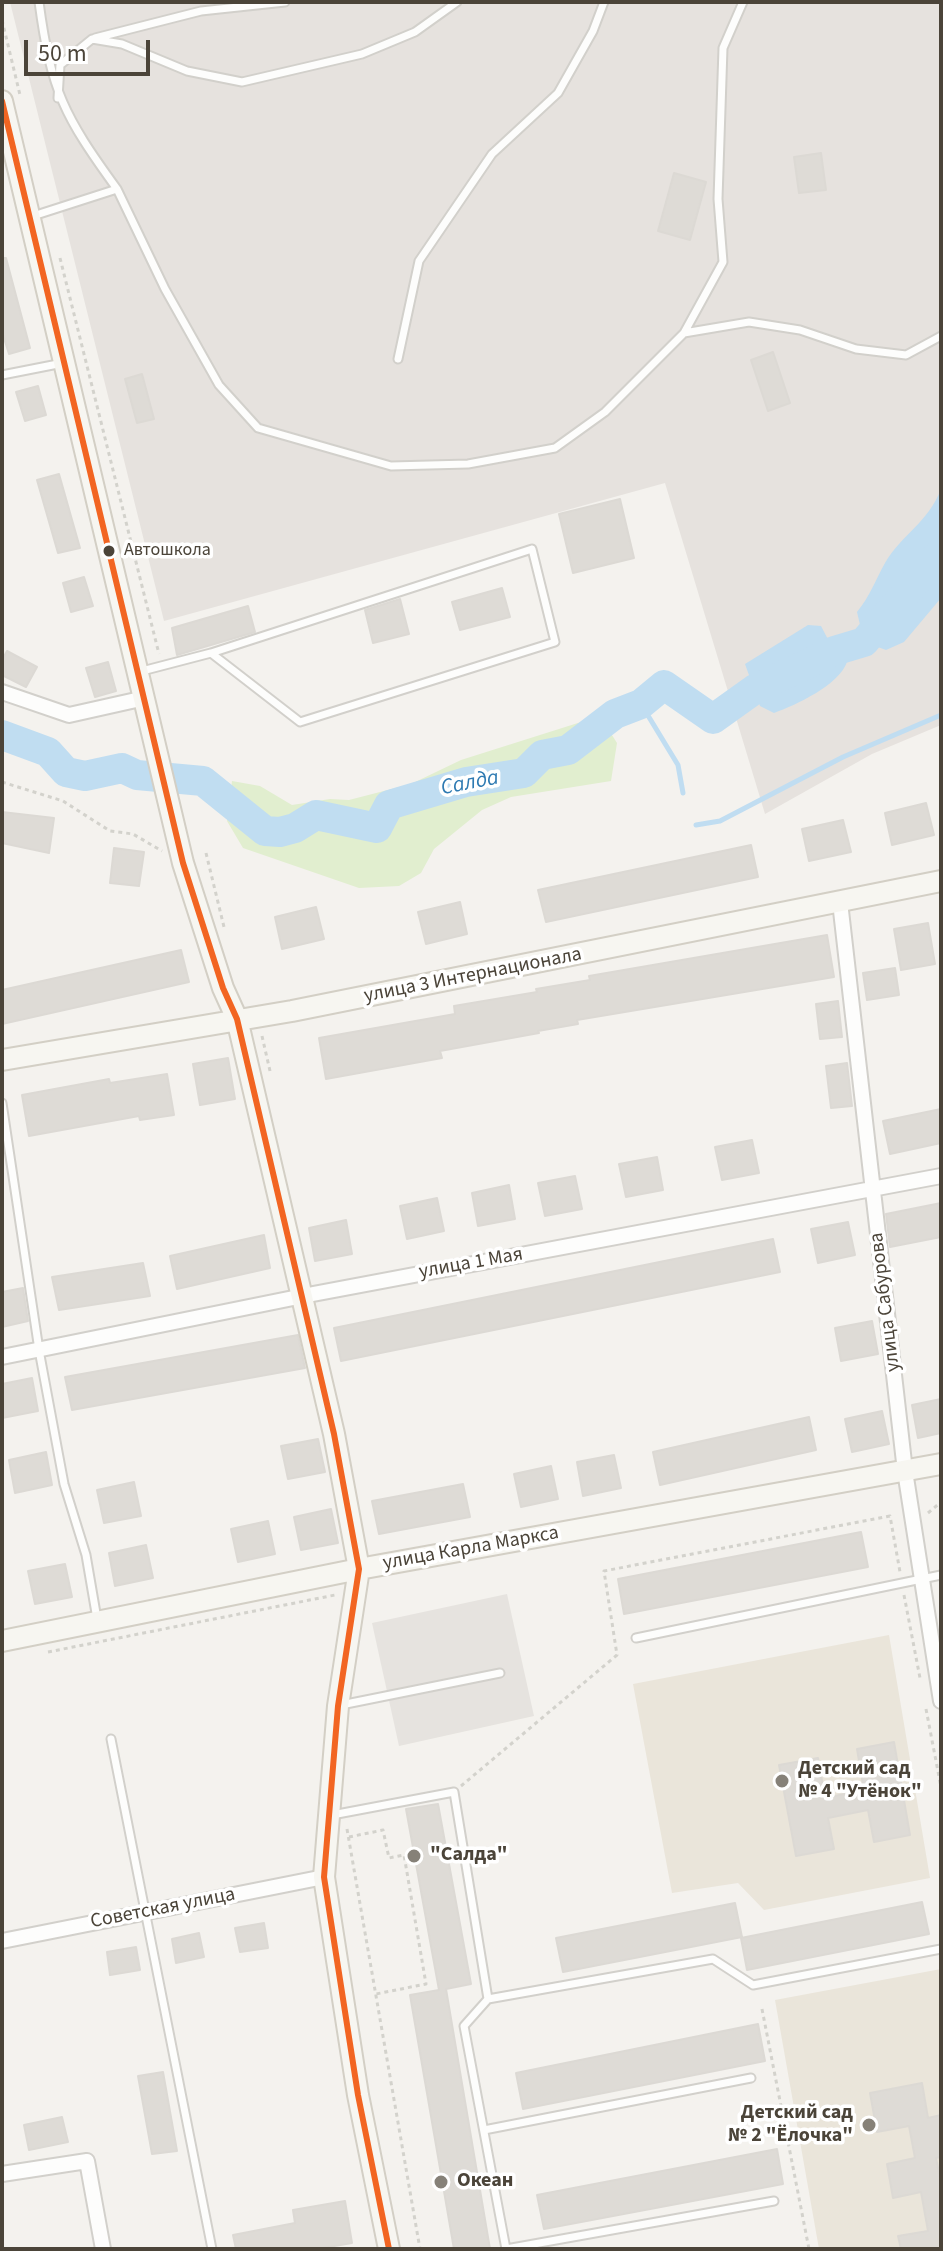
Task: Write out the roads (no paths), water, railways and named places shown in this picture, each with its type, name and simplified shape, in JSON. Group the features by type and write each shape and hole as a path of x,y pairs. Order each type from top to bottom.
{"street":[{"path":"2,101 183,863 223,988 237,1019 334,1434 359,1569 338,1706 336,1814 324,1877 358,2095 389,2249"},
{"path":"2,692 69,715 145,698"},
{"name":"улица 3 Интернационала","path":"2,1060 308,1008 941,881"},
{"name":"улица Сабурова","path":"840,902 905,1471 941,1701"},
{"name":"улица 1 Мая","path":"2,1357 300,1297 941,1176"},
{"name":"улица Карла Маркса","path":"2,1641 359,1569 941,1464"},
{"name":"Советская улица","path":"2,1941 324,1877"},
{"path":"2,2174 87,2161 103,2249"}],"lane":[{"path":"39,2 47,63 58,98 78,136 117,189 165,289 219,385 258,428 391,466 468,464 555,448 605,412 684,333 723,262 718,199 723,48 743,2"},
{"path":"58,98 60,65 92,39 201,11 285,2"},
{"path":"92,39 122,44 187,71 242,82 362,54 415,32 457,2"},
{"path":"398,359 419,261 492,154 558,93 593,31 604,2"},
{"path":"31,216 117,189"},
{"path":"684,333 749,322 800,330 856,349 906,355 941,336"},
{"path":"2,375 65,362"},
{"path":"139,672 211,653 532,549 555,642 300,722 211,653"},
{"path":"2,1103 39,1350 64,1484 86,1555 98,1621"},
{"path":"636,1638 941,1575"},
{"path":"338,1706 500,1673"},
{"path":"111,1739 212,2249"},
{"path":"336,1814 454,1792 488,1999"},
{"path":"774,2201 506,2249 464,2026 488,1999 713,1959 753,1985 941,1949"},
{"path":"484,2130 751,2078"}],"water":[{"path":"941,489 941,598 904,642 886,650 864,642 857,612 891,553 929,511"},
{"path":"808,625 821,626 834,651 847,662 826,686 774,713 760,706 745,664"}],"waterway":[{"name":"Салда","path":"2,735 48,752 66,772 85,776 122,768 137,775 203,781 265,831 280,832 295,828 316,815 377,828 389,805 466,782 524,773 542,755 568,750 615,714 641,704 664,685 713,719 755,689 834,651 864,642 941,552"},
{"path":"641,704 678,765 683,793"},
{"path":"696,825 720,821 843,757 941,715"}],"place":[{"name":"Автошкола","path":"109,551"},
{"name":"Детский сад № 4 \"Утёнок\"","path":"782,1781"},
{"name":"\"Салда\"","path":"414,1856"},
{"name":"Детский сад № 2 \"Ёлочка\"","path":"869,2125"},
{"name":"Океан","path":"441,2182"}]}
